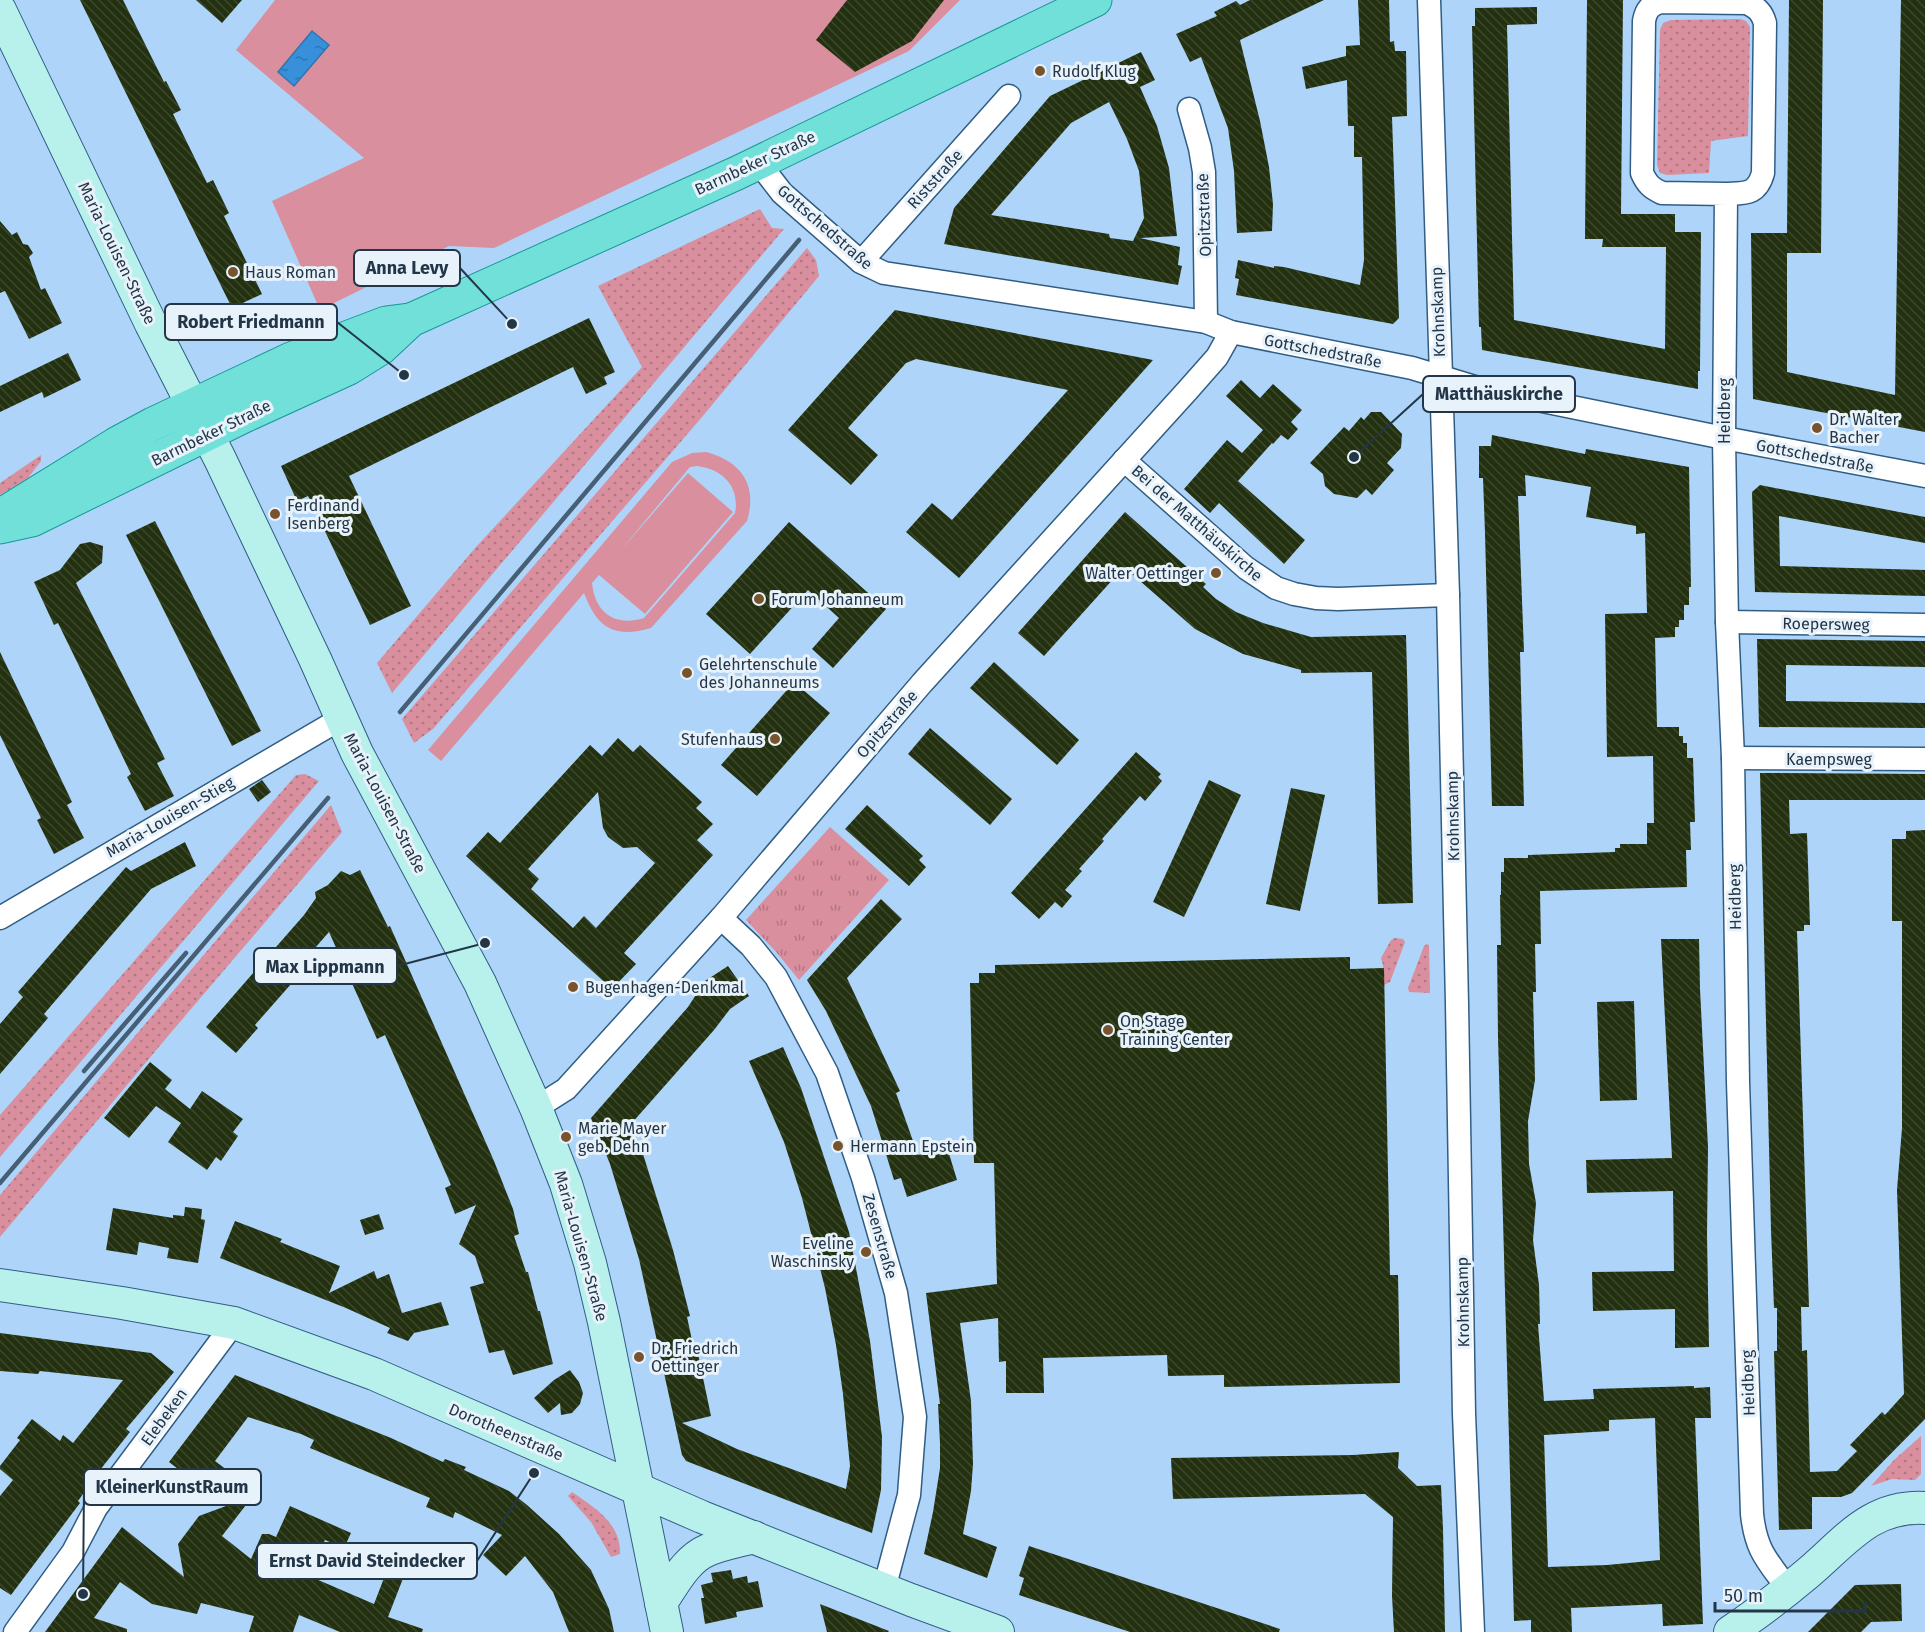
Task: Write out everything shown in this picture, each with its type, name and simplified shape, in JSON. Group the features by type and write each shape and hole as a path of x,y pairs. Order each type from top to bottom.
{"main road":[{"name":"Barmbeker Straße","path":"0,517 116,444 193,405 291,359 329,344 386,323 411,320 758,162 1095,0"},
{"name":"Barmbeker Straße","path":"0,527 32,520 349,368 381,348 411,320"}],"street":[{"name":"Krohnskamp","path":"1429,0 1448,595 1464,1414 1473,1632"},
{"path":"1661,2 1747,3 1763,15 1765,23 1763,173 1760,182 1747,193 1726,194 1662,193 1652,189 1642,173 1644,21 1646,11 1652,4 1661,2"},
{"name":"Maria-Louisen-Straße","path":"0,10 147,315 208,435 315,658 357,753 480,983 536,1108 566,1184 590,1263 664,1617"},
{"name":"Riststraße","path":"861,262 1009,96"},
{"name":"Opitzstraße","path":"1189,110 1204,172 1206,322"},
{"name":"Gottschedstraße","path":"758,162 782,193 861,262 884,273 1206,322 1231,332 1412,368 1478,388 1925,476"},
{"name":"Heidberg","path":"1726,194 1724,438 1727,622 1733,758 1738,1082 1752,1514 1754,1533 1760,1550 1788,1589"},
{"name":"Opitzstraße","path":"536,1108 566,1089 721,918 922,683 1217,357 1231,332"},
{"name":"Bei der Matthäuskirche","path":"1124,460 1246,568 1276,588 1316,598 1448,595"},
{"name":"Roepersweg","path":"1727,622 1925,625"},
{"name":"Maria-Louisen-Stieg","path":"0,918 342,718"},
{"name":"Kaempsweg","path":"1733,758 1925,759"},
{"name":"Zesenstraße","path":"721,918 751,946 776,977 827,1073 862,1178 896,1293 915,1417 909,1495 884,1589"},
{"name":"Dorotheenstraße","path":"0,1285 234,1323 374,1374 702,1517 998,1632"},
{"name":"Elebeken","path":"15,1632 74,1552 96,1508 234,1323"},
{"path":"1730,1632 1759,1613 1847,1536 1867,1522 1904,1509 1925,1508"},
{"path":"664,1617 688,1564 708,1550 754,1537"}],"green space":[{"path":"275,0 960,0 909,51 494,248 449,246 320,310 272,201 364,158 236,50"},
{"path":"1740,19 1746,21 1750,27 1748,136 1711,141 1709,173 1667,175 1660,173 1657,165 1660,30 1663,23 1671,20"},
{"path":"760,209 772,228 784,229 392,693 377,663 476,547 642,367 598,286"},
{"path":"807,248 816,260 819,276 702,417 433,729 414,743 402,719"},
{"path":"706,452 718,456 737,468 744,476 750,496 747,521 651,628 626,632 608,627 595,614 584,593 441,761 428,750 672,462 692,453","holes":["690,467 706,468 722,475 732,487 735,495 735,513 644,618 624,621 608,615 602,610 594,593 592,583 599,575 645,614 733,512 688,473 620,551"]},
{"path":"41,455 41,461 28,478 0,495 0,483"},
{"path":"305,774 319,781 0,1157 0,1115 296,775"},
{"path":"331,805 342,832 0,1237 0,1195"},
{"path":"830,827 889,880 799,980 746,920"},
{"path":"1403,939 1405,942 1390,982 1384,985 1381,958 1391,940"},
{"path":"1429,945 1430,993 1409,992 1408,988 1424,946"},
{"path":"1921,1436 1921,1474 1915,1480 1892,1479 1871,1486 1894,1460"},
{"path":"572,1492 605,1517 616,1533 620,1554 611,1557 591,1522 568,1496"}],"water":[{"path":"312,31 329,45 294,86 278,72"}],"building":[{"path":"80,0 123,0 164,82 166,81 181,110 173,114 207,183 213,180 229,213 224,216 262,294 232,308"},
{"path":"196,0 242,0 222,23"},
{"path":"847,0 944,0 912,41 855,72 816,40"},
{"path":"1250,0 1324,0 1240,40 1260,121 1273,204 1272,231 1237,233 1234,171 1228,128 1201,57 1190,62 1176,34 1217,16 1214,12 1236,1 1240,5"},
{"path":"1358,0 1389,0 1390,42 1394,41 1395,51 1406,51 1407,116 1392,117 1399,318 1393,324 1236,295 1239,279 1235,278 1238,260 1274,268 1274,266 1284,267 1360,285 1364,260 1362,157 1354,157 1354,126 1348,126 1347,80 1306,89 1302,67 1346,56 1346,46 1360,45"},
{"path":"1587,0 1623,0 1621,214 1675,214 1675,232 1701,232 1698,389 1482,350 1481,327 1479,327 1472,26 1475,26 1475,8 1537,7 1537,24 1507,25 1514,320 1665,349 1666,247 1602,247 1603,239 1585,239"},
{"path":"1789,0 1823,0 1821,253 1787,253 1787,372 1895,395 1901,0 1925,0 1925,432 1753,399 1751,233 1787,233"},
{"path":"1141,52 1155,80 1140,87 1157,126 1169,168 1177,236 1140,238 1180,247 1178,265 1182,266 1178,285 944,244 954,208 1050,96","holes":["1109,102 1139,171 1144,218 1133,241 1110,238 1109,234 991,215 1071,123"]},
{"path":"0,221 12,235 17,232 23,244 28,245 33,253 29,257 41,290 45,288 62,323 29,339 5,291 0,293"},
{"path":"895,310 1153,360 959,578 906,532 932,503 952,520 1068,390 916,359 906,363 848,428 878,455 851,485 788,430"},
{"path":"589,318 615,372 604,377 607,384 586,394 573,367 349,476 411,606 370,625 308,496 297,501 281,466"},
{"path":"68,353 81,380 44,398 42,392 0,412 0,386"},
{"path":"1241,380 1260,398 1273,384 1302,410 1291,422 1298,429 1288,440 1281,435 1238,481 1305,540 1284,564 1219,503 1210,513 1184,489 1227,440 1242,453 1263,430 1226,396"},
{"path":"1371,412 1381,412 1402,434 1401,448 1387,463 1394,470 1372,495 1366,489 1357,498 1334,494 1325,486 1323,474 1310,463 1344,427 1349,431 1361,417 1364,420"},
{"path":"1492,435 1585,454 1586,449 1689,467 1691,587 1689,587 1689,605 1684,605 1684,620 1679,620 1679,627 1675,627 1675,637 1655,638 1657,727 1679,727 1679,736 1683,736 1683,743 1687,743 1687,758 1693,758 1695,822 1690,822 1691,850 1686,850 1687,887 1540,891 1541,944 1535,944 1536,992 1533,992 1535,1080 1528,1121 1529,1164 1536,1203 1533,1240 1539,1285 1540,1324 1538,1324 1544,1401 1594,1399 1593,1389 1710,1387 1711,1418 1695,1418 1703,1624 1663,1626 1662,1604 1571,1608 1572,1632 1531,1632 1531,1620 1514,1621 1498,1037 1497,945 1501,945 1501,872 1504,872 1504,858 1615,852 1615,848 1620,848 1620,844 1647,844 1647,823 1654,823 1653,756 1607,757 1605,614 1647,613 1645,533 1636,534 1636,526 1586,517 1591,487 1525,475 1526,496 1518,496 1524,652 1520,652 1524,806 1492,806 1483,478 1479,478 1479,446 1491,446","holes":["1655,1418 1660,1560 1548,1567 1544,1435 1609,1431 1609,1420"]},
{"path":"1760,485 1925,517 1925,543 1779,516 1780,566 1925,570 1925,596 1755,592 1752,492"},
{"path":"1125,512 1206,584 1203,587 1216,599 1236,612 1263,623 1311,637 1406,635 1413,903 1378,904 1372,672 1301,673 1301,670 1243,654 1195,629 1124,567 1044,656 1018,633"},
{"path":"155,521 261,731 232,746 126,535"},
{"name":"Forum Johanneum","path":"789,522 886,609 833,668 812,649 839,618 808,590 750,654 706,614"},
{"path":"90,542 103,546 102,563 76,583 165,759 157,763 174,796 145,811 127,777 131,774 80,668 58,623 54,625 34,582 60,570 80,544"},
{"path":"1757,639 1925,641 1925,667 1786,665 1786,701 1925,703 1925,728 1759,727"},
{"path":"0,652 72,802 67,805 84,838 54,854 37,820 41,818 0,735"},
{"path":"994,662 1079,740 1057,765 970,688"},
{"name":"Stufenhaus","path":"794,682 830,713 757,796 721,765"},
{"path":"930,728 1012,799 990,825 908,754"},
{"path":"618,738 633,752 640,745 702,802 696,808 713,824 697,840 713,855 624,953 636,964 612,989 466,856 488,832 500,843 590,745 602,756","holes":["598,792 603,828 608,837 623,848 637,847 655,863 596,928 584,916 573,928 531,889 539,879 528,869"]},
{"path":"1136,752 1161,774 1158,777 1162,781 1145,801 1140,796 1102,839 1104,841 1079,869 1082,871 1065,890 1072,896 1062,908 1055,902 1039,919 1011,893"},
{"path":"1760,773 1925,774 1925,800 1789,800 1790,834 1807,833 1810,925 1804,925 1804,931 1797,931 1809,1307 1801,1307 1802,1351 1807,1350 1810,1472 1837,1471 1857,1451 1850,1445 1882,1412 1885,1415 1904,1394 1897,1190 1902,1128 1902,921 1892,921 1892,839 1906,839 1906,831 1925,830 1925,1419 1852,1493 1841,1497 1812,1497 1812,1529 1779,1530 1774,1351 1777,1351 1777,1308 1774,1308 1771,1230"},
{"path":"262,780 271,792 258,802 249,789"},
{"path":"1209,780 1241,795 1184,917 1153,902"},
{"path":"1291,788 1325,795 1300,911 1266,904"},
{"path":"867,805 923,856 919,860 926,867 909,886 845,829"},
{"path":"185,842 196,866 151,889 44,1014 48,1018 0,1074 0,1024 23,997 18,992 126,867 131,871"},
{"path":"360,870 388,927 390,926 513,1209 519,1234 514,1236 526,1272 528,1272 538,1311 540,1311 553,1364 513,1375 504,1350 489,1353 470,1287 484,1283 475,1256 459,1244 476,1205 455,1214 445,1188 451,1185 385,1035 377,1039 329,932 301,964 306,967 255,1025 258,1028 236,1053 206,1027 304,915 316,898 315,892 328,885 341,871 350,875"},
{"path":"881,899 902,919 847,978 900,1091 896,1093 918,1155 947,1147 957,1180 907,1197 901,1178 894,1180 871,1106 826,1011 807,980"},
{"path":"1661,939 1699,939 1708,1147 1709,1347 1675,1348 1675,1309 1593,1311 1592,1272 1674,1271 1673,1191 1587,1193 1586,1160 1672,1158"},
{"path":"1350,957 1350,969 1384,968 1390,1275 1398,1275 1400,1383 1224,1387 1224,1375 1168,1376 1167,1355 1043,1358 1044,1393 1006,1393 1006,1361 999,1362 998,1318 960,1323 971,1401 973,1464 971,1491 963,1534 997,1547 987,1578 924,1554 940,1468 938,1404 940,1404 926,1293 997,1284 994,1163 974,1163 970,983 979,983 979,973 995,973 995,965"},
{"path":"728,966 749,996 730,1009 631,1124 643,1154 673,1250 690,1316 687,1317 695,1354 698,1354 711,1416 682,1423 737,1449 846,1489 850,1466 843,1394 825,1288 802,1198 784,1142 749,1061 783,1047 801,1088 849,1232 870,1341 882,1437 881,1490 872,1533 686,1461 682,1455 639,1259 610,1164 591,1118 688,1007 705,981"},
{"path":"1634,1001 1637,1100 1600,1101 1597,1002"},
{"path":"150,1062 172,1080 165,1089 190,1109 202,1091 243,1119 233,1132 238,1136 221,1161 216,1157 207,1170 168,1142 181,1123 156,1106 129,1138 104,1118"},
{"path":"185,1207 202,1209 201,1219 205,1220 198,1263 167,1258 169,1248 139,1242 137,1255 106,1250 113,1208 173,1218 173,1215 184,1216"},
{"path":"379,1214 384,1229 365,1235 360,1220"},
{"path":"235,1221 282,1239 280,1242 340,1266 329,1293 374,1271 377,1279 389,1274 402,1313 441,1302 449,1325 414,1333 408,1341 387,1333 390,1328 346,1308 220,1258"},
{"path":"0,1333 151,1353 174,1372 126,1429 130,1432 100,1470 78,1501 80,1503 11,1595 0,1588 0,1496 13,1480 0,1469 0,1466 20,1440 17,1438 32,1419 60,1441 63,1435 73,1443 123,1380 40,1371 38,1374 0,1371"},
{"path":"570,1370 579,1382 583,1393 580,1404 572,1413 561,1415 560,1403 548,1413 534,1398 554,1380"},
{"path":"235,1375 391,1438 443,1462 445,1459 466,1467 464,1470 509,1491 559,1534 591,1570 609,1609 614,1632 569,1632 553,1592 525,1556 506,1576 483,1555 502,1535 455,1512 453,1518 426,1507 430,1498 310,1448 314,1440 248,1417 215,1461 256,1492 222,1536 251,1559 262,1534 276,1537 290,1506 351,1533 344,1548 325,1540 309,1576 374,1604 394,1552 411,1558 388,1617 423,1629 422,1632 340,1632 299,1615 293,1632 249,1632 254,1616 201,1603 197,1614 152,1604 120,1582 94,1618 127,1629 127,1632 45,1632 122,1527 184,1577 178,1544 199,1516 226,1506 169,1462"},
{"path":"1399,1452 1398,1468 1417,1486 1441,1485 1445,1632 1394,1632 1393,1517 1365,1494 1173,1499 1171,1458"},
{"path":"1029,1546 1280,1629 1279,1632 1130,1632 1019,1595 1024,1578 1019,1576"},
{"path":"731,1570 733,1579 747,1576 748,1583 758,1581 763,1607 736,1612 737,1617 705,1624 701,1585 713,1582 711,1573"},
{"path":"1901,1584 1902,1621 1871,1622 1861,1632 1808,1632 1855,1585"},
{"path":"820,1604 889,1631 827,1632"}],"railway":[{"path":"400,712 799,240"},
{"path":"0,1183 328,798"},
{"path":"84,1071 186,953"}],"place":[{"name":"Rudolf Klug","path":"1040,71"},
{"name":"Haus Roman","path":"233,272"},
{"name":"Anna Levy","path":"512,324"},
{"name":"Robert Friedmann","path":"404,375"},
{"name":"Dr. Walter Bacher","path":"1817,428"},
{"name":"Matthäuskirche","path":"1354,457"},
{"name":"Ferdinand Isenberg","path":"275,514"},
{"name":"Walter Oettinger","path":"1216,573"},
{"name":"Forum Johanneum","path":"759,599"},
{"name":"Gelehrtenschule des Johanneums","path":"687,673"},
{"name":"Stufenhaus","path":"775,739"},
{"name":"Max Lippmann","path":"485,943"},
{"name":"Bugenhagen-Denkmal","path":"573,987"},
{"name":"On Stage Training Center","path":"1108,1030"},
{"name":"Marie Mayer geb. Dehn","path":"566,1137"},
{"name":"Hermann Epstein","path":"838,1146"},
{"name":"Eveline Waschinsky","path":"866,1252"},
{"name":"Dr. Friedrich Oettinger","path":"639,1357"},
{"name":"Ernst David Steindecker","path":"534,1473"},
{"name":"KleinerKunstRaum","path":"83,1594"}]}
